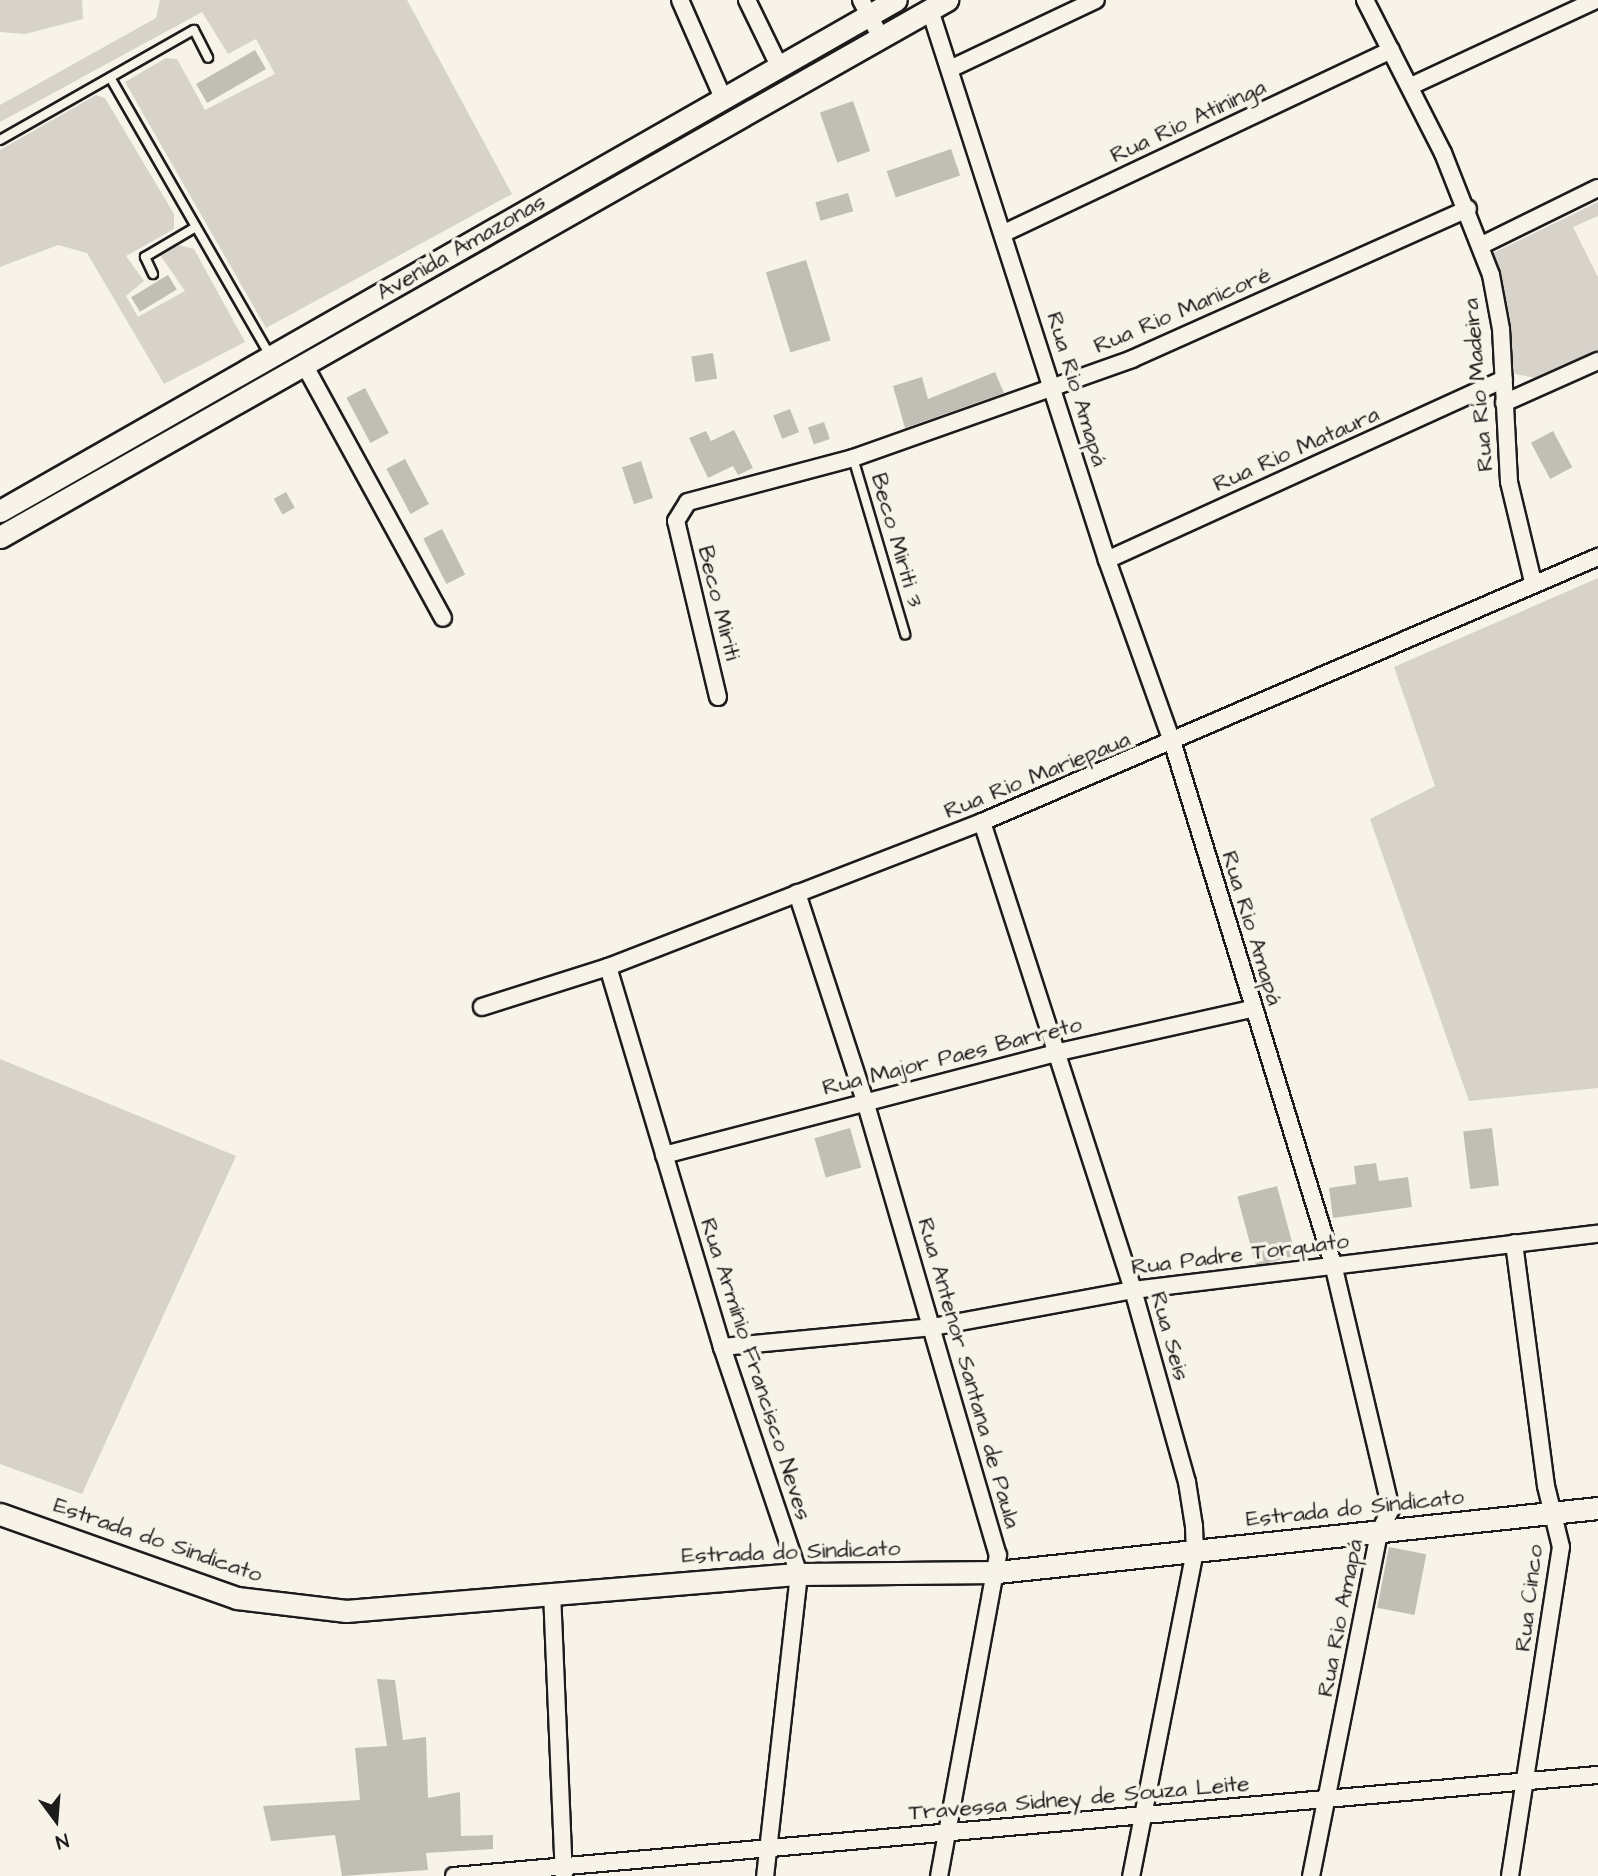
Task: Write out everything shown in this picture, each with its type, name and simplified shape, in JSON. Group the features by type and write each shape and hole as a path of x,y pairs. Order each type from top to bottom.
{"street":[{"path":"680,0 724,100"},
{"path":"747,0 780,68"},
{"name":"Avenida Amazonas","path":"0,511 780,68 865,8 896,0"},
{"path":"952,68 1096,0"},
{"name":"Rua Rio Madeira","path":"1365,0 1411,86 1482,244 1501,328 1508,482 1534,582"},
{"path":"1411,86 1597,0"},
{"name":"Avenida Amazonas","path":"0,537 939,5"},
{"name":"Rua Rio Amapá","path":"939,5 952,68 1051,386 1107,560 1173,744 1252,1009 1333,1264 1391,1509 1379,1533 1311,1876"},
{"path":"865,8 881,38"},
{"name":"Rua Rio Atininga","path":"1004,233 1391,50"},
{"path":"1482,244 1598,188"},
{"name":"Rua Rio Manicoré","path":"676,521 688,502 853,458 1132,359 1468,209"},
{"path":"1504,403 1598,361"},
{"path":"305,366 443,618"},
{"name":"Rua Rio Mataura","path":"1107,560 1504,379"},
{"name":"Beco Miriti","path":"676,521 718,697"},
{"name":"Rua Rio Mariepaua","path":"482,1007 608,967 982,822 1173,744 1534,582 1598,557"},
{"name":"Rua Seis","path":"982,822 1059,1052 1133,1290 1187,1482 1195,1551 1131,1876"},
{"name":"Rua Antenor Santana de Paula","path":"797,893 865,1101 995,1538 997,1572 939,1876"},
{"name":"Rua Armínio Francisco Neves","path":"608,967 722,1347 800,1574 765,1876"},
{"name":"Rua Major Paes Barreto","path":"664,1154 1059,1052 1252,1009"},
{"name":"Rua Padre Torquato","path":"722,1347 933,1327 1133,1290 1598,1234"},
{"name":"Rua Cinco","path":"1510,1876 1561,1546 1546,1486 1514,1243"},
{"name":"Estrada do Sindicato","path":"0,1514 237,1598 280,1607 346,1611 552,1592 800,1574 997,1572 1598,1508"},
{"path":"552,1592 563,1870"},
{"name":"Travessa Sidney de Souza Leite","path":"454,1876 563,1870 770,1845 1142,1818 1329,1796 1526,1778 1598,1775"}],"lane":[{"path":"0,140 194,30 208,58"},
{"path":"111,79 283,377"},
{"path":"153,274 145,257 196,227"},
{"name":"Beco Miriti 3","path":"853,458 905,634"}],"shaded area":[{"path":"0,0 82,0 83,19 25,34 0,32"},
{"path":"160,0 407,0 512,194 266,328 125,82 166,58 177,59 205,110 275,74 256,39 228,54 202,12 0,122 0,105 156,18"},
{"path":"96,95 105,98 174,214 174,229 126,256 144,281 126,296 138,317 185,291 160,255 179,245 194,249 245,342 164,384 87,253 58,245 0,267 0,150"},
{"path":"1598,202 1598,216 1573,227 1598,277 1598,353 1541,379 1515,374 1489,255"},
{"path":"1598,578 1598,1088 1469,1101 1370,819 1435,786 1394,667"},
{"path":"0,1059 236,1156 82,1494 0,1464"}],"building":[{"path":"255,50 266,69 207,103 196,84"},
{"path":"853,101 870,151 837,163 820,112"},
{"path":"951,149 960,175 896,198 887,171"},
{"path":"848,193 853,211 821,221 815,202"},
{"path":"806,260 831,340 790,353 766,272"},
{"path":"168,275 177,290 140,312 131,297"},
{"path":"713,353 717,379 695,382 691,356"},
{"path":"995,372 1004,393 905,428 893,386 922,377 928,399"},
{"path":"365,388 389,433 370,443 346,398"},
{"path":"790,409 799,432 782,439 773,415"},
{"path":"824,422 830,439 814,445 808,428"},
{"path":"734,430 753,468 738,475 733,466 708,478 689,438 706,431 711,441"},
{"path":"1553,431 1572,467 1550,479 1531,443"},
{"path":"405,459 429,504 410,514 386,469"},
{"path":"641,461 653,498 634,504 622,467"},
{"path":"286,492 295,508 282,515 274,499"},
{"path":"442,529 465,574 446,584 423,539"},
{"path":"850,1128 861,1167 826,1178 814,1138"},
{"path":"1492,1128 1499,1186 1470,1189 1463,1132"},
{"path":"1376,1163 1379,1181 1408,1177 1412,1207 1333,1218 1329,1188 1356,1184 1354,1166"},
{"path":"1277,1186 1296,1256 1256,1266 1237,1197"},
{"path":"1389,1547 1426,1554 1414,1615 1377,1608"},
{"path":"377,1679 395,1680 403,1740 426,1737 428,1798 460,1792 461,1836 493,1835 493,1849 426,1853 428,1870 342,1876 335,1835 271,1841 263,1806 360,1800 355,1748 387,1746"}]}
